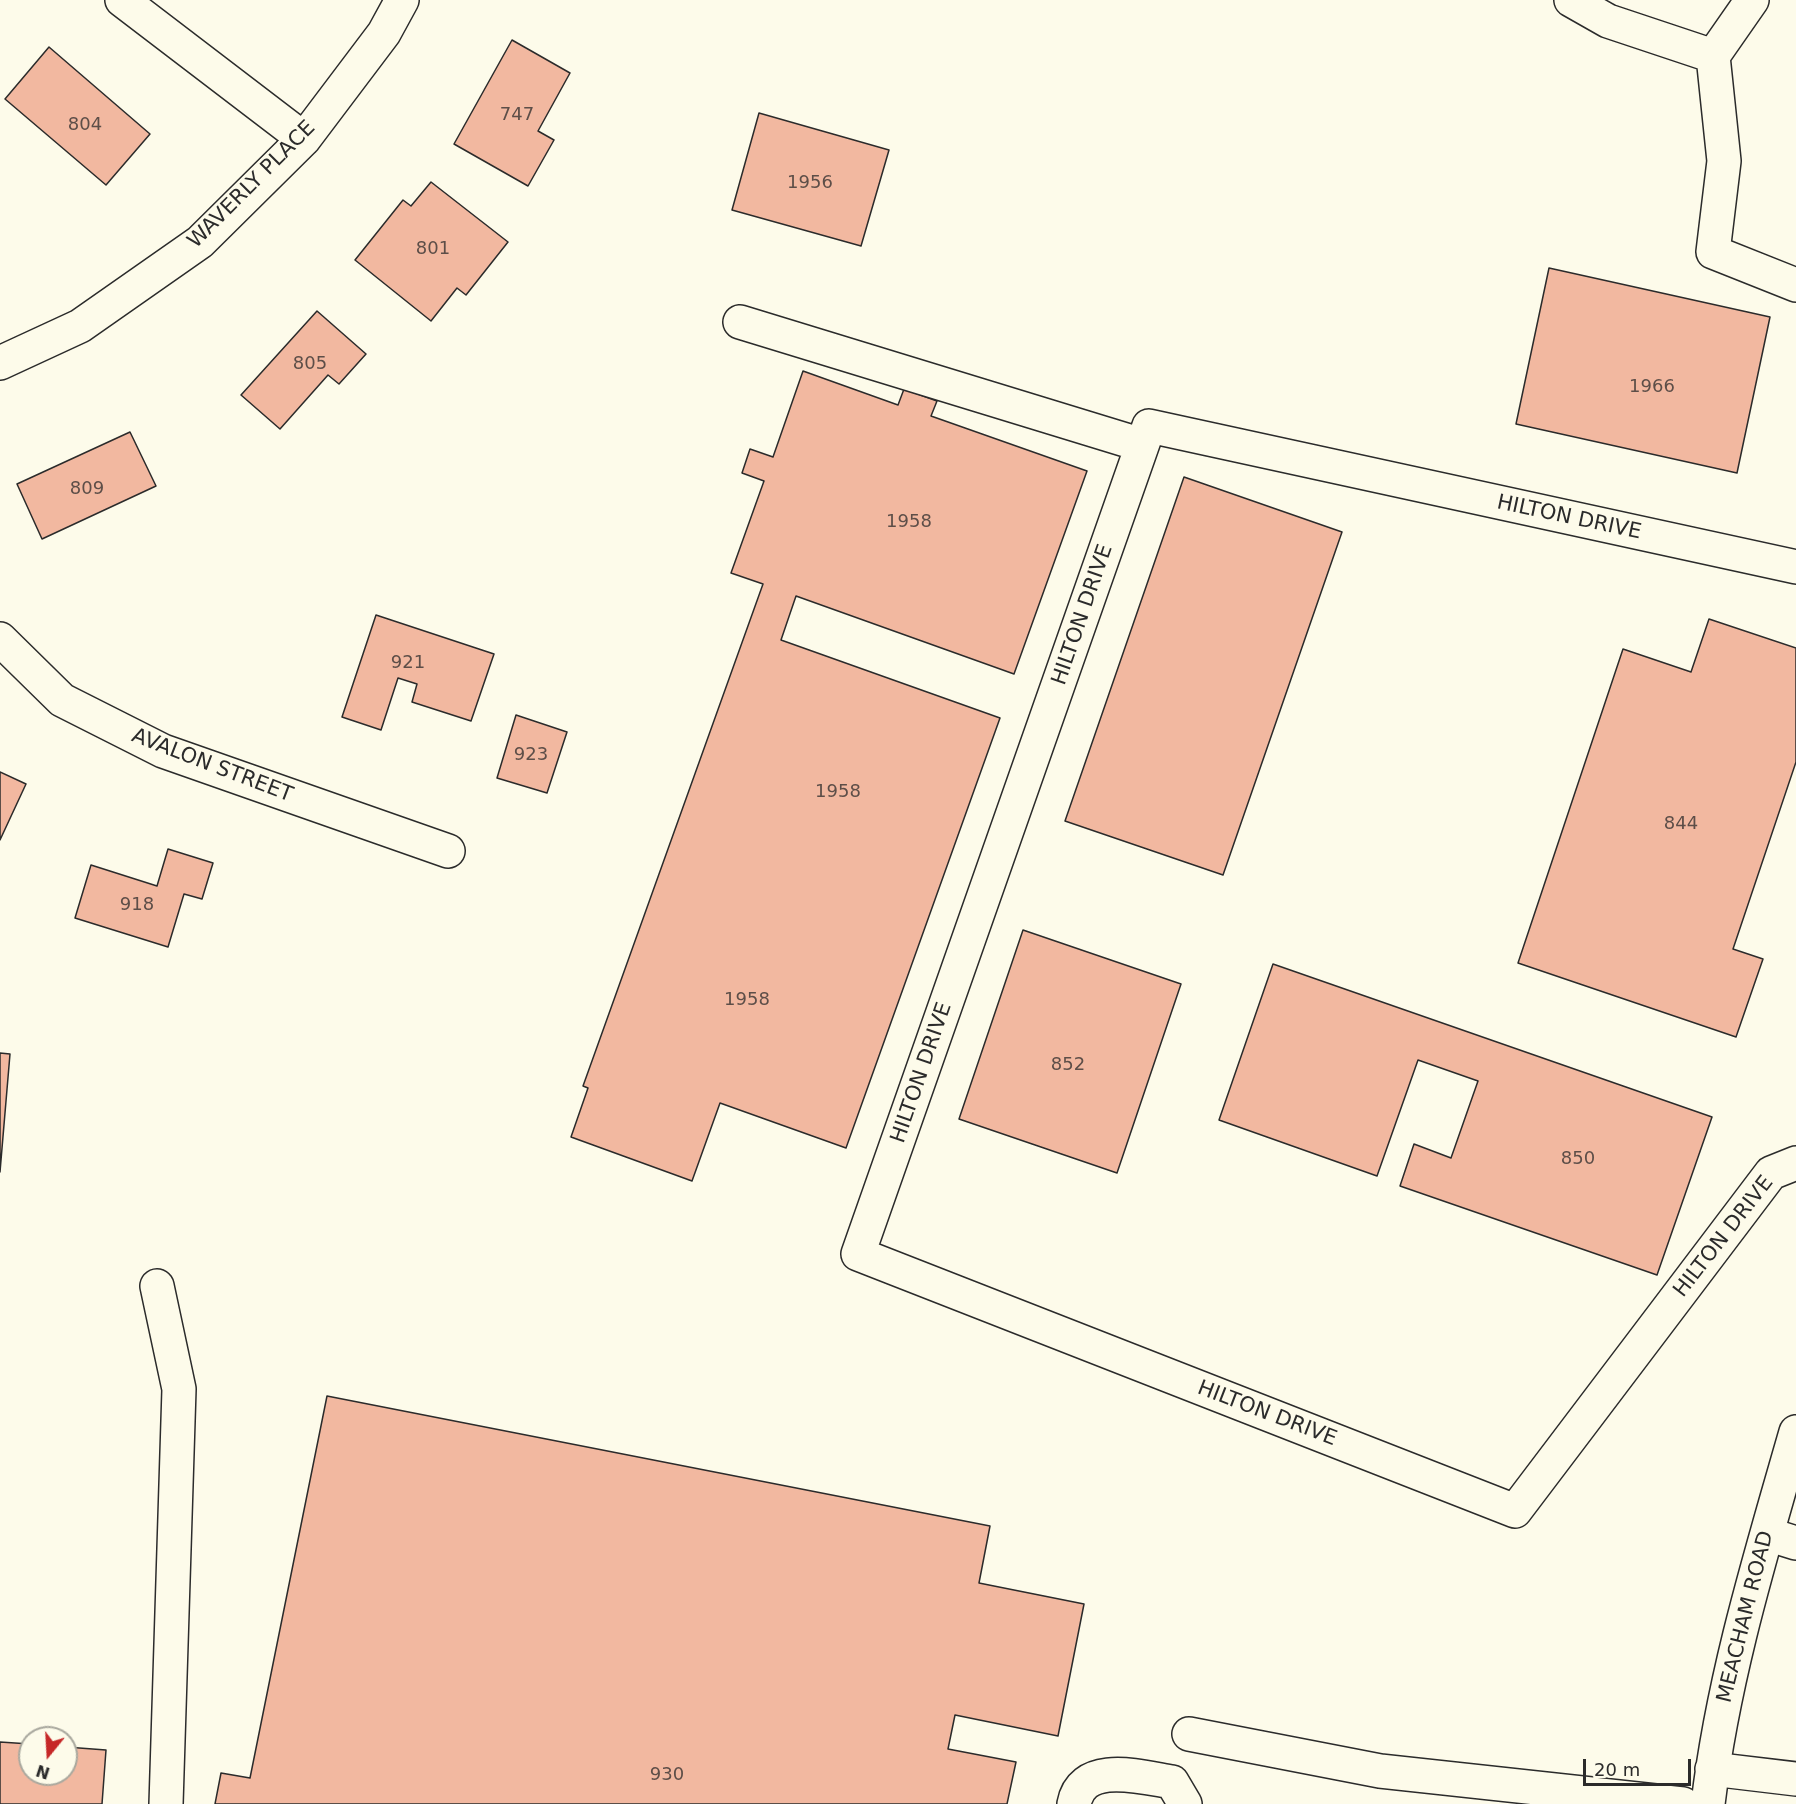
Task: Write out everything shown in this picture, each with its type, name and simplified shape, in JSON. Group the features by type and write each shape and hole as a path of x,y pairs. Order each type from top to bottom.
{"street":[{"path":"122,0 304,139"},
{"name":"WAVERLY PLACE","path":"0,363 80,326 200,243 304,139 384,33 402,0"},
{"path":"1571,0 1608,21 1713,56"},
{"path":"1752,0 1713,56 1724,161 1713,252 1796,285"},
{"path":"740,322 1142,445"},
{"name":"HILTON DRIVE","path":"1796,567 1149,426 858,1254 1515,1511 1771,1173 1796,1163"},
{"name":"AVALON STREET","path":"0,639 62,700 163,751 448,851"},
{"path":"157,1286 179,1389 166,1804"},
{"name":"MEACHAM ROAD","path":"1707,1804 1712,1769 1750,1594 1781,1539 1796,1432"},
{"path":"1189,1734 1380,1771 1683,1804"},
{"path":"1712,1769 1796,1779"},
{"path":"1074,1804 1076,1793 1093,1778 1122,1774 1172,1782 1185,1803"}],"building":[{"path":"512,40 570,73 538,131 554,140 528,186 454,144"},
{"path":"49,47 150,134 106,185 5,99"},
{"path":"759,113 889,150 861,246 732,210"},
{"path":"431,182 508,242 466,295 457,288 431,321 355,260 403,200 411,206"},
{"path":"1549,268 1770,317 1737,473 1516,424"},
{"path":"317,311 366,354 339,384 328,375 280,429 241,395"},
{"path":"803,371 898,405 904,389 937,401 931,416 1087,471 1014,674 796,596 781,640 1000,718 846,1148 720,1103 692,1181 571,1137 588,1088 583,1086 763,584 731,573 764,481 742,473 750,449 773,457"},
{"path":"130,432 156,486 42,539 17,484"},
{"path":"1184,477 1342,532 1223,875 1065,821"},
{"path":"376,615 494,654 471,721 412,702 417,684 398,678 381,730 342,717"},
{"path":"1709,619 1796,648 1796,762 1733,949 1763,959 1736,1037 1518,963 1623,649 1691,672"},
{"path":"516,715 567,732 547,793 497,778"},
{"path":"0,772 26,784 0,840"},
{"path":"168,849 213,863 202,899 184,894 168,947 75,918 91,865 157,886"},
{"path":"1023,930 1181,984 1117,1173 959,1119"},
{"path":"1273,964 1712,1117 1657,1275 1400,1186 1414,1144 1451,1158 1478,1081 1418,1060 1377,1176 1219,1120"},
{"path":"0,1053 10,1054 0,1172"},
{"path":"327,1396 990,1526 979,1583 1084,1604 1058,1736 955,1715 948,1749 1016,1762 1007,1804 215,1804 221,1773 250,1778"},
{"path":"0,1742 18,1743 18,1786 78,1786 78,1748 106,1750 102,1804 0,1804"}]}
